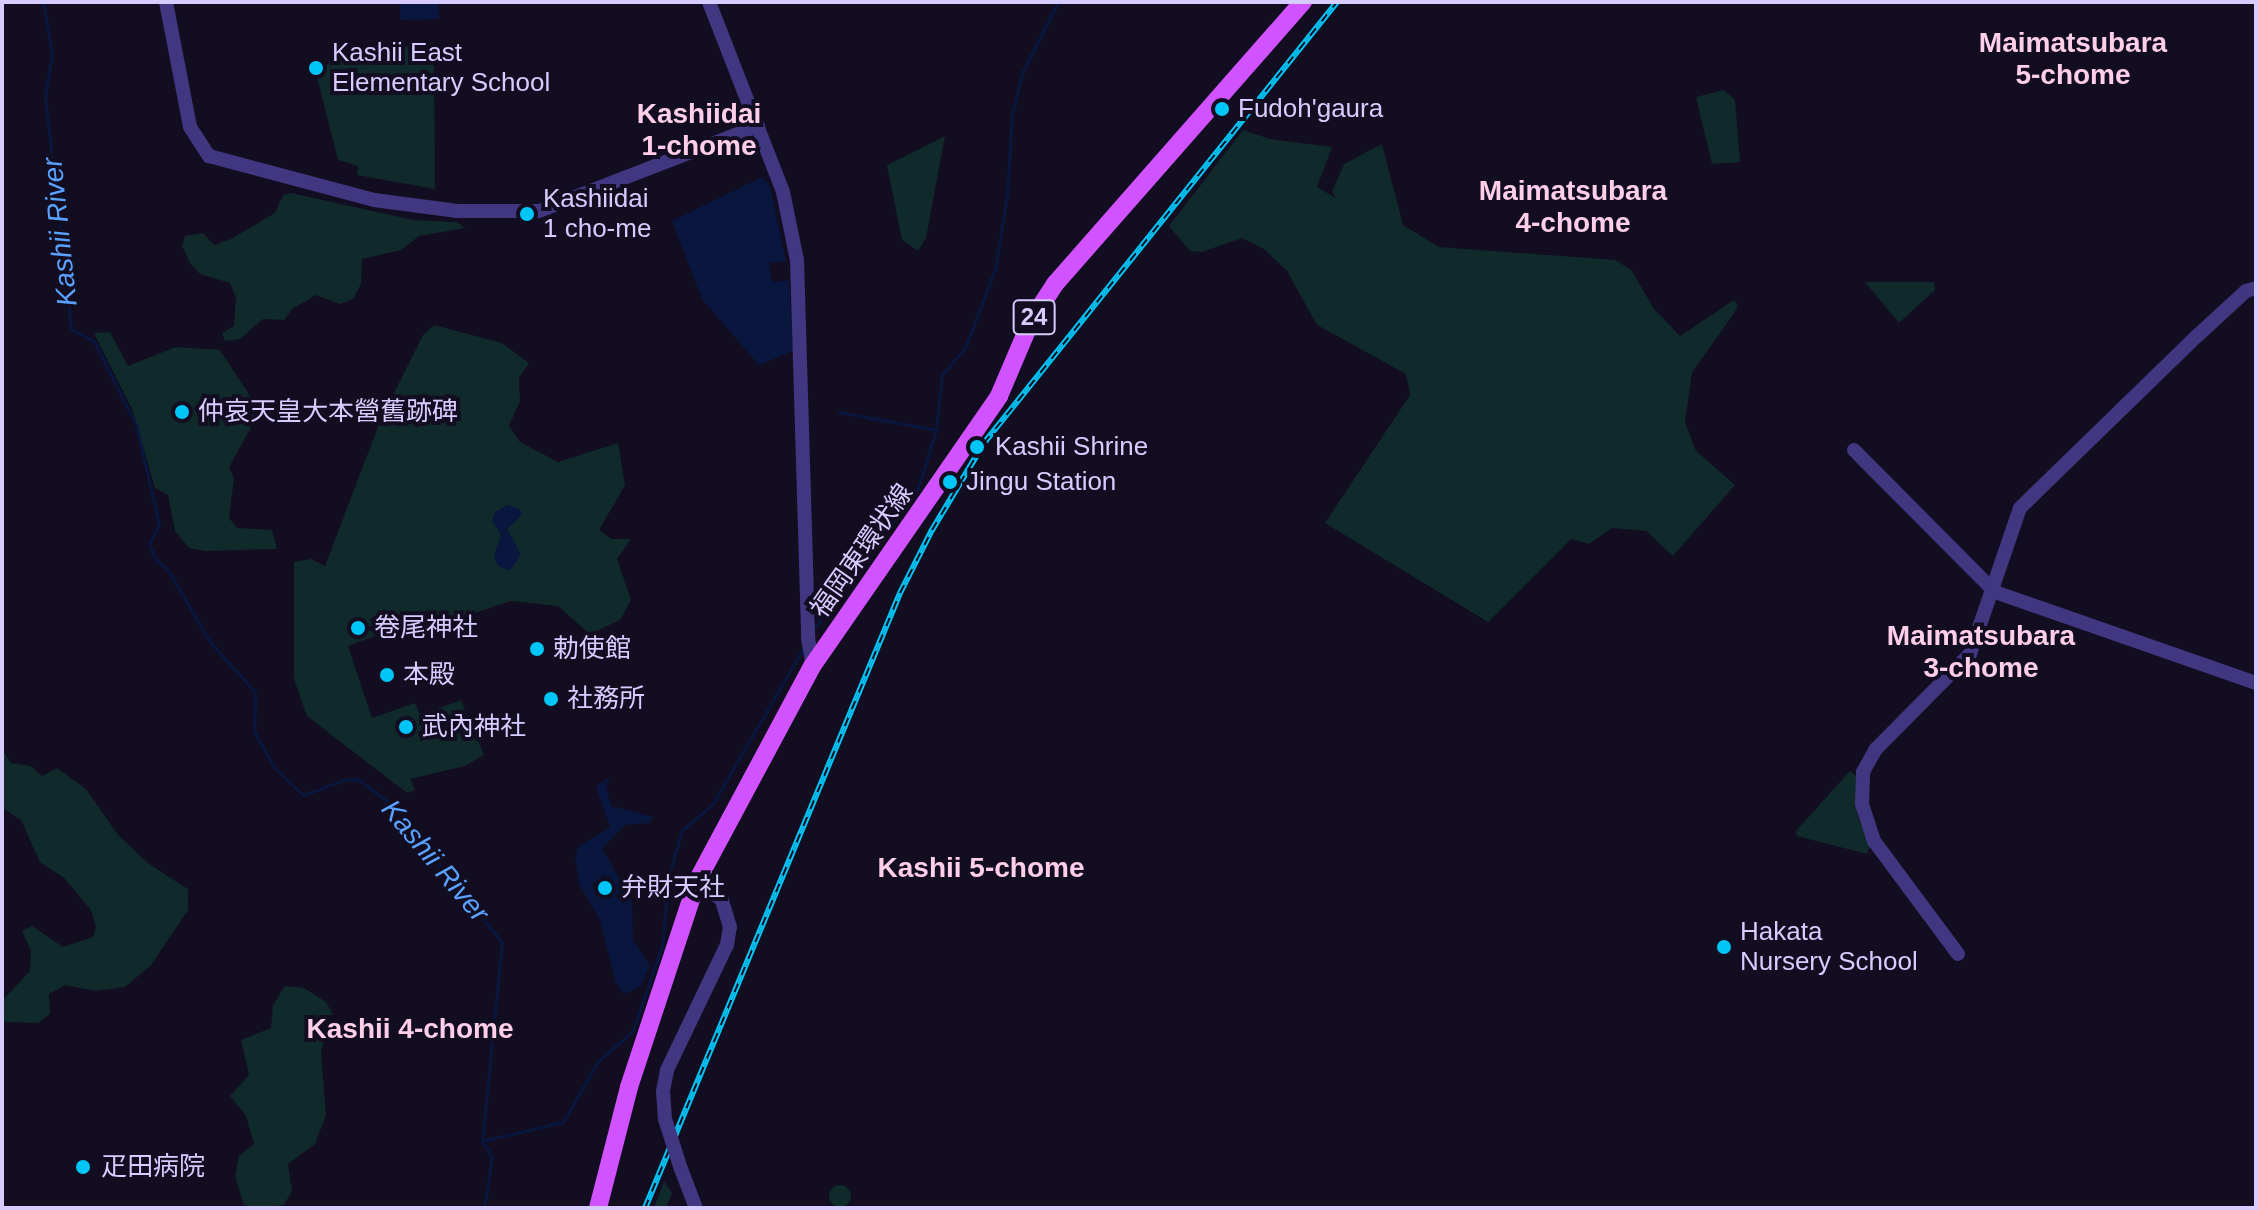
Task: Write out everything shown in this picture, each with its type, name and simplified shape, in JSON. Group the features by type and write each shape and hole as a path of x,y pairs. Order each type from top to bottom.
{"main road":[{"name":"福岡東環状線","path":"598,1208 629,1087 697,881 710,849 813,665 999,396 1031,321 1055,284 1303,2"}],"street":[{"path":"166,2 190,127 209,156 374,200 457,211 539,211 758,126"},
{"path":"709,2 783,192 797,260 808,638 813,665"},
{"path":"1958,954 1874,841 1862,804 1863,772 1876,749 1970,654 1995,592 2020,508 2236,300 2256,288"},
{"path":"1854,450 1995,592 2256,683"},
{"path":"696,1208 665,1119 663,1091 667,1070 721,958 730,927 722,900 697,881"}],"green space":[{"path":"434,42 435,189 357,175 358,166 338,160 317,77 332,59"},
{"path":"1724,90 1735,100 1740,162 1712,164 1696,97"},
{"path":"1243,130 1270,139 1332,147 1317,187 1336,198 1332,192 1344,164 1382,144 1403,225 1439,247 1616,260 1632,271 1654,309 1680,336 1734,300 1738,305 1733,315 1692,372 1685,422 1696,451 1735,485 1673,556 1646,531 1612,528 1589,544 1571,539 1488,622 1325,523 1410,395 1406,374 1317,325 1287,271 1264,249 1242,238 1202,252 1190,251 1169,226"},
{"path":"945,136 926,238 918,251 902,240 887,165"},
{"path":"291,193 413,220 457,222 465,228 419,236 401,250 362,259 361,284 353,299 340,304 316,295 292,309 284,320 263,319 240,339 225,341 222,333 234,326 236,298 230,283 200,274 190,263 182,246 185,236 203,233 214,245 231,239 275,213 283,195"},
{"path":"1865,282 1934,282 1935,290 1899,323"},
{"path":"434,325 502,343 529,363 519,378 520,401 509,426 520,442 558,462 618,443 625,485 599,530 612,539 631,539 617,559 631,600 620,620 590,634 558,606 511,601 447,622 432,615 348,646 372,718 415,703 420,715 461,700 484,755 465,766 410,779 415,790 407,793 307,716 294,679 294,562 311,559 325,566 381,419 423,335"},
{"path":"110,332 128,366 176,347 220,350 260,411 229,467 234,479 229,518 237,528 272,530 277,549 205,551 189,548 175,531 168,495 155,488 132,409 94,333"},
{"path":"2,749 11,763 31,766 42,776 57,768 86,789 118,835 149,864 188,889 188,910 151,965 125,987 95,991 65,985 49,994 50,1014 38,1023 5,1022 2,1017 2,1001 30,971 31,951 22,931 32,926 63,947 93,937 96,927 91,910 64,878 40,862 21,820 2,808"},
{"path":"1850,771 1856,776 1858,818 1871,844 1867,854 1797,836 1796,831"},
{"path":"285,986 304,988 326,1002 333,1014 321,1051 326,1115 315,1144 288,1164 292,1191 284,1205 257,1208 244,1205 235,1176 239,1156 254,1144 246,1116 230,1096 249,1075 241,1040 271,1028 273,1005"},
{"path":"664,1181 672,1193 666,1208 654,1208"},
{"path":"840,1185 848,1188 851,1196 848,1204 840,1207 832,1204 829,1196 832,1188"}],"water":[{"path":"400,2 438,2 439,19 400,20"},
{"path":"762,177 770,186 786,261 769,263 772,282 789,280 793,351 759,365 702,299 672,221"},
{"path":"508,505 520,509 522,515 507,529 521,554 510,571 498,566 494,556 501,534 492,521 495,512"},
{"path":"611,776 606,785 611,806 653,817 650,823 625,825 602,848 632,901 633,940 650,966 640,987 624,994 616,983 600,920 579,884 575,857 578,847 610,827 596,787","holes":["604,875 615,885 601,899 592,885"]}],"waterway":[{"name":"Kashii River","path":"43,2 52,54 45,96 71,329 94,341 136,425 159,524 149,544 155,559 168,570 210,642 255,692 254,731 274,767 303,795 347,779 359,780 391,804 502,942 482,1141 492,1157 484,1208"},
{"path":"813,630 918,488 936,430 942,375 965,348 995,269 1007,195 1012,114 1023,71 1058,2"},
{"path":"839,412 936,430"},
{"path":"482,1141 563,1122 598,1061 632,1032 662,946 668,879 682,830 712,805 804,647"}],"railway":[{"path":"645,1208 900,593 932,530 984,443 1337,2"}],"place":[{"name":"Kashii East Elementary School","path":"316,68"},
{"name":"Fudoh'gaura","path":"1222,109"},
{"name":"Kashiidai 1 cho-me","path":"527,214"},
{"name":"仲哀天皇大本營舊跡碑","path":"182,412"},
{"name":"Kashii Shrine","path":"977,447"},
{"name":"Jingu Station","path":"950,482"},
{"name":"卷尾神社","path":"358,628"},
{"name":"勅使館","path":"537,649"},
{"name":"本殿","path":"387,675"},
{"name":"社務所","path":"551,699"},
{"name":"武內神社","path":"406,727"},
{"name":"弁財天社","path":"605,888"},
{"name":"Hakata Nursery School","path":"1724,947"},
{"name":"疋田病院","path":"83,1167"}],"district":[{"name":"Maimatsubara 5-chome","path":"2073,59"},
{"name":"Kashiidai 1-chome","path":"699,130"},
{"name":"Maimatsubara 4-chome","path":"1573,207"},
{"name":"Maimatsubara 3-chome","path":"1981,652"},
{"name":"Kashii 5-chome","path":"981,868"},
{"name":"Kashii 4-chome","path":"410,1029"}]}
